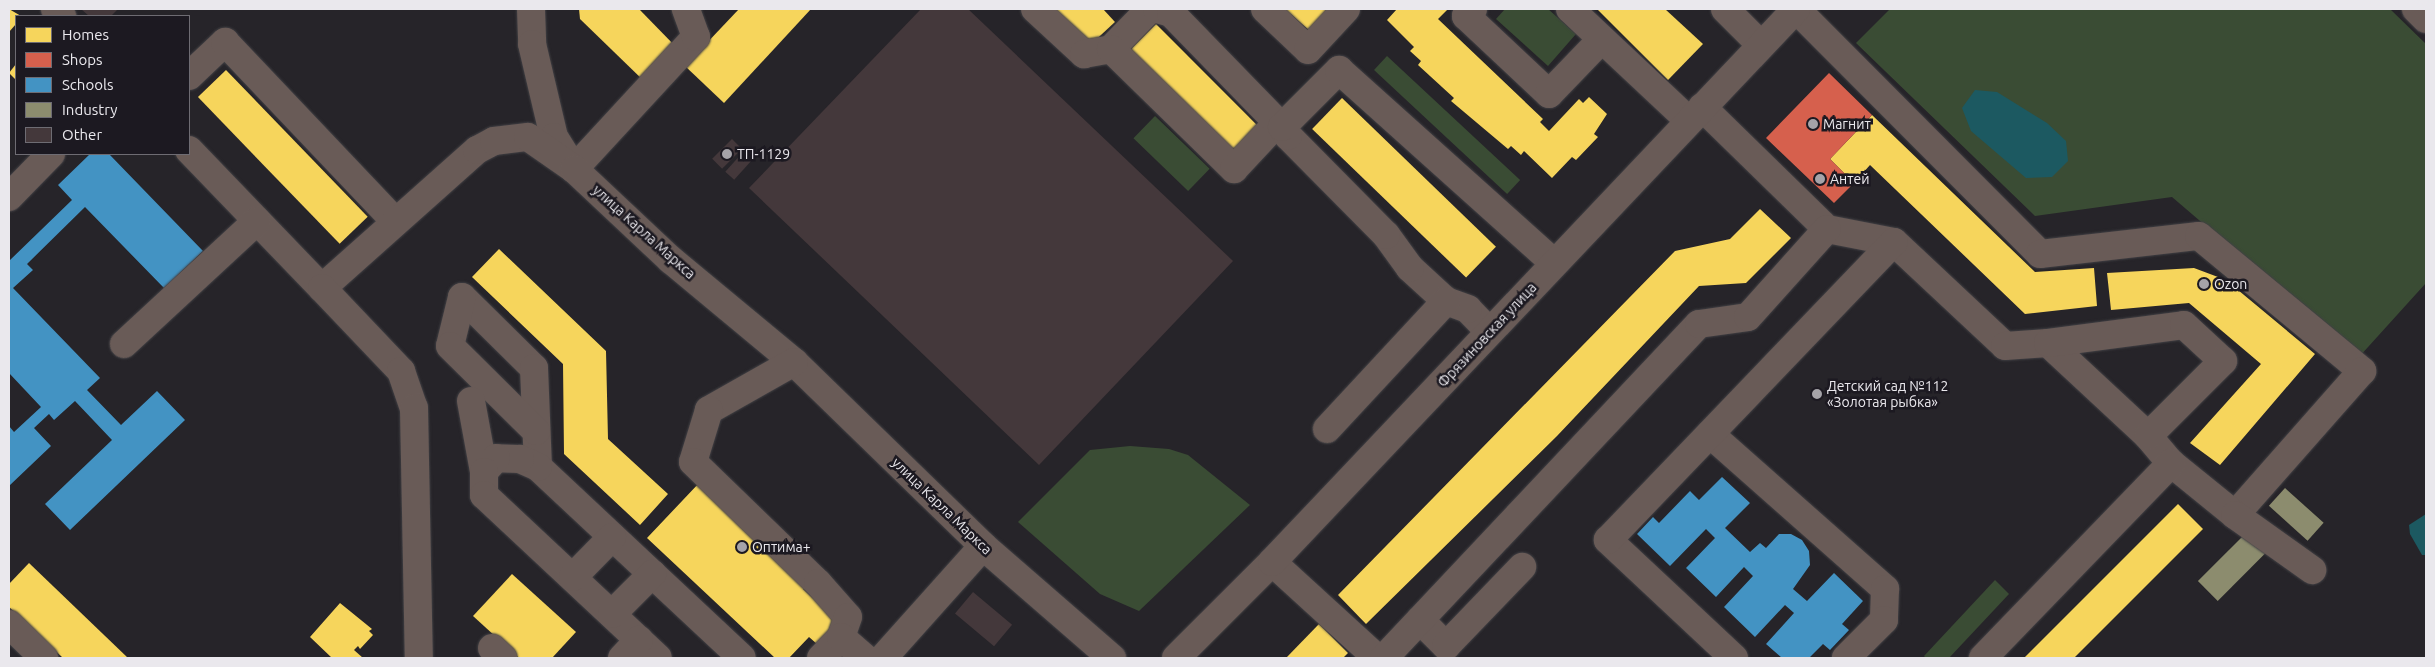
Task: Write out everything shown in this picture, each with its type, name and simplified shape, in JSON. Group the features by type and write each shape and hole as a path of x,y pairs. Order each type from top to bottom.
{"street":[{"path":"532,9 532,44 554,137 574,169 696,38 686,9"},
{"path":"1035,9 1084,54 1112,49 1150,9"},
{"path":"1157,9 1171,12 1280,124 1288,136 1386,235 1410,268 1446,301 1468,309 1490,331"},
{"path":"1266,9 1308,50 1346,9"},
{"path":"1473,9 1466,16 1550,94 1602,39"},
{"path":"1570,9 1602,39 1695,114 1827,230 1894,242 2005,346 2048,343 2184,325 2223,361 2148,436"},
{"path":"1725,9 1761,45"},
{"path":"1796,9 2040,254 2199,236 2362,371 2235,515"},
{"name":"Фрязиновская улица","path":"1176,658 1272,562 1796,9"},
{"path":"2416,9 2426,19"},
{"path":"190,75 225,42 396,222"},
{"path":"1112,49 1234,169 1339,70 1554,263"},
{"name":"улица Карла Маркса","path":"322,288 477,150 494,141 528,137 574,169 671,260 794,362 983,546 1112,658"},
{"path":"190,151 401,371 414,408 419,658"},
{"path":"9,196 50,155"},
{"path":"124,344 257,221"},
{"path":"1384,658 1698,324 1748,317 1827,230"},
{"path":"1734,658 1608,540 1894,242"},
{"path":"1327,429 1446,301"},
{"path":"2048,343 2148,436 2171,463 2235,515 2312,570"},
{"path":"794,362 709,410 693,462 818,583 848,617 841,636 821,658"},
{"path":"471,400 484,472 484,495 612,614 640,652"},
{"path":"536,430 538,467"},
{"path":"1710,434 1885,589 1884,620 1846,658"},
{"path":"484,472 496,458 520,460 538,467 742,658"},
{"path":"1983,658 2171,463"},
{"path":"573,577 612,537"},
{"path":"883,658 983,546"},
{"path":"1272,562 1377,658"},
{"path":"1420,620 1446,646 1522,567"},
{"path":"612,614 652,574"},
{"path":"9,624 31,654"},
{"path":"841,636 865,658"}],"green space":[{"path":"1505,9 1548,9 1576,34 1548,66 1496,19"},
{"path":"1890,9 2390,9 2426,44 2426,283 2359,357 2172,197 2035,216 1856,43"},
{"path":"1387,56 1520,180 1507,194 1374,70"},
{"path":"1155,116 1210,169 1188,191 1133,138"},
{"path":"1130,446 1169,449 1188,455 1250,505 1139,611 1100,594 1018,522 1090,450"},
{"path":"1995,580 2009,594 1949,658 1926,658 1924,656"}],"water":[{"path":"1975,90 1997,92 2047,123 2066,141 2068,161 2052,177 2026,178 1971,131 1962,108"},
{"path":"2426,514 2426,555 2422,555 2410,534 2409,525"}],"building: Homes":[{"path":"9,9 19,15 15,15 15,25 9,32"},
{"path":"579,9 639,9 678,49 646,83 580,19"},
{"path":"739,9 811,9 724,103 685,66"},
{"path":"1049,9 1103,9 1115,22 1087,48"},
{"path":"1285,9 1333,9 1311,32"},
{"path":"1397,9 1448,9 1438,19 1543,119 1540,122 1549,131 1579,99 1583,103 1589,97 1607,114 1594,134 1598,137 1576,160 1572,157 1552,178 1524,151 1521,155 1511,146 1508,149 1451,101 1454,98 1418,65 1421,61 1410,51 1414,47 1387,20"},
{"path":"1597,9 1665,9 1703,44 1668,80"},
{"path":"1156,24 1265,133 1236,162 1127,53"},
{"path":"15,65 15,79 9,73"},
{"path":"226,70 368,217 340,244 198,97"},
{"path":"1342,98 1496,247 1466,278 1312,129"},
{"path":"1872,115 2035,272 2094,268 2097,306 2025,314 1870,165 1854,183 1830,159"},
{"path":"1760,209 1791,238 1746,283 1699,286 1557,436 1366,624 1338,595 1675,251 1730,239"},
{"path":"499,249 606,351 608,439 668,494 640,525 564,454 563,364 472,277"},
{"path":"2194,268 2226,280 2315,354 2220,465 2190,443 2261,364 2189,303 2111,310 2107,273"},
{"path":"700,482 809,584 803,589 838,622 817,644 809,637 789,658 775,658 647,538"},
{"path":"2178,504 2203,529 2074,658 2024,658"},
{"path":"29,563 128,658 63,658 9,607 9,584"},
{"path":"512,574 576,632 552,658 519,658 473,616"},
{"path":"340,603 372,629 369,631 373,635 360,649 358,646 354,650 363,658 332,658 310,637"},
{"path":"1319,624 1348,653 1343,658 1286,658"}],"building: Shops":[{"path":"1829,73 1872,115 1830,159 1854,183 1834,203 1766,138"}],"building: Schools":[{"path":"89,155 110,155 203,251 164,288 85,207 27,264 33,270 13,288 100,378 87,390 121,425 157,391 185,420 70,530 45,504 112,440 75,401 54,420 49,414 34,428 51,446 9,486 9,426 14,432 41,407 9,373 9,261 72,200 58,185"},
{"path":"1722,477 1750,503 1725,528 1750,552 1760,543 1766,548 1779,534 1791,534 1802,540 1809,551 1810,565 1793,589 1807,601 1834,573 1863,601 1842,624 1849,630 1830,650 1823,644 1809,658 1782,658 1766,644 1794,613 1785,605 1755,637 1724,607 1753,576 1744,567 1716,597 1686,568 1715,538 1706,529 1670,566 1637,534 1653,517 1659,523 1690,491 1699,500"}],"building: Industry":[{"path":"2285,488 2324,523 2308,541 2269,506"},
{"path":"2246,533 2266,553 2218,601 2198,581"}],"building: Other":[{"path":"81,9 118,9 112,15 88,15"},
{"path":"921,9 968,9 1233,261 1039,465 749,188"},
{"name":"ТП-1129","path":"732,139 742,149 722,169 712,159"},
{"path":"744,151 753,159 734,180 725,172"},
{"path":"973,592 1012,625 994,646 955,613"}],"place":[{"name":"Магнит","path":"1813,124"},
{"name":"ТП-1129","path":"727,154"},
{"name":"Антей","path":"1820,179"},
{"name":"Ozon","path":"2204,284"},
{"name":"Детский сад №112 «Золотая рыбка»","path":"1817,394"},
{"name":"Оптима+","path":"742,547"}]}
